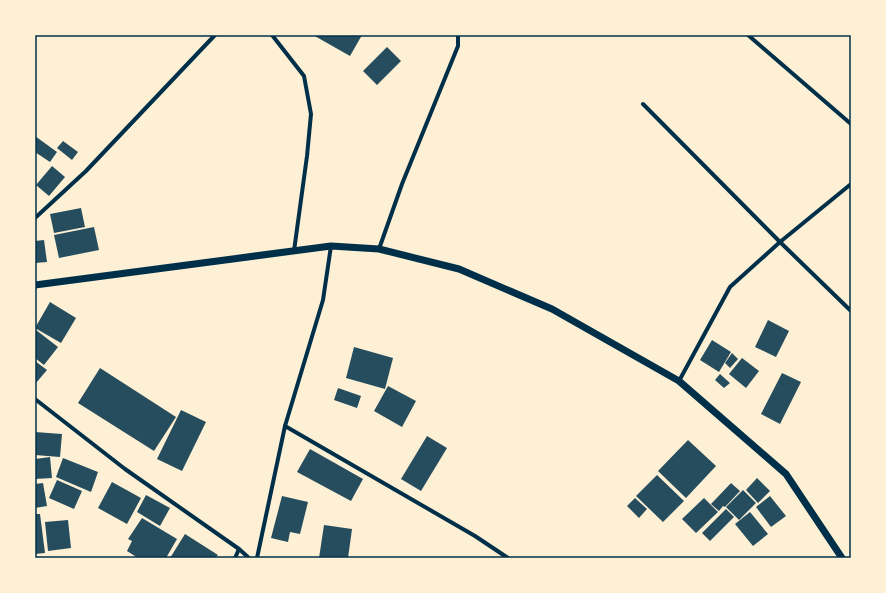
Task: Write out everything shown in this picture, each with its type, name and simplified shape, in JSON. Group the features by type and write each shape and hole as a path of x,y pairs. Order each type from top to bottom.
{"street":[{"path":"35,218 86,170 215,35"},
{"path":"272,35 304,76 311,114 307,156 294,251"},
{"path":"379,249 402,184 458,46 458,35"},
{"path":"748,35 851,124"},
{"path":"643,104 851,311"},
{"path":"679,381 730,287 780,242 851,184"},
{"path":"257,558 285,426 324,300 331,246"},
{"path":"35,285 331,246 379,249 459,269 552,309 679,381 786,474 842,558"},
{"path":"35,399 125,469 249,558"},
{"path":"285,426 474,536 508,558"},
{"path":"235,558 238,549"}],"building":[{"path":"313,35 362,35 350,56"},
{"path":"387,47 401,61 377,85 363,71"},
{"path":"35,136 57,152 50,162 35,152"},
{"path":"63,141 78,152 72,160 57,148"},
{"path":"52,166 65,177 49,196 36,185"},
{"path":"81,208 85,227 54,233 50,214"},
{"path":"94,227 99,250 59,258 54,235"},
{"path":"44,240 47,262 35,263 35,241"},
{"path":"50,302 76,318 61,343 35,328"},
{"path":"768,320 789,331 776,357 755,347"},
{"path":"36,330 58,347 44,365 35,358"},
{"path":"712,340 731,352 719,372 700,360"},
{"path":"354,347 393,358 385,389 346,378"},
{"path":"732,353 738,359 730,368 725,363"},
{"path":"742,358 759,371 746,388 729,374"},
{"path":"35,361 47,370 36,383 35,382"},
{"path":"100,368 176,417 154,451 78,403"},
{"path":"782,373 801,382 780,424 761,414"},
{"path":"720,374 730,383 724,388 715,380"},
{"path":"388,386 416,401 402,427 374,411"},
{"path":"338,388 361,396 357,408 334,400"},
{"path":"181,410 206,422 182,471 157,459"},
{"path":"35,432 62,434 60,457 35,455"},
{"path":"427,436 447,448 421,491 401,479"},
{"path":"688,440 716,466 686,498 658,471"},
{"path":"310,449 363,479 351,501 297,472"},
{"path":"50,457 52,478 35,479 35,459"},
{"path":"63,458 98,472 91,492 56,477"},
{"path":"657,475 684,501 663,522 636,496"},
{"path":"757,478 770,491 758,503 746,490"},
{"path":"57,480 82,491 74,509 49,498"},
{"path":"112,482 141,498 127,524 98,508"},
{"path":"43,483 47,506 35,508 35,484"},
{"path":"731,483 740,491 725,507 723,506 719,511 711,504"},
{"path":"743,490 756,503 739,520 726,507"},
{"path":"146,495 170,508 160,526 137,512"},
{"path":"282,496 308,502 300,534 290,532 288,542 271,538"},
{"path":"770,496 786,516 771,527 756,507"},
{"path":"635,498 647,509 639,518 627,506"},
{"path":"704,498 718,512 696,533 682,519"},
{"path":"726,509 734,517 710,541 702,533"},
{"path":"750,512 768,534 753,546 735,524"},
{"path":"35,514 40,514 45,553 35,554"},
{"path":"142,518 177,539 166,558 138,558 127,551 132,541 128,539"},
{"path":"68,520 71,548 48,551 45,522"},
{"path":"324,525 352,529 348,558 319,558"},
{"path":"185,534 218,555 215,558 170,558"}]}
